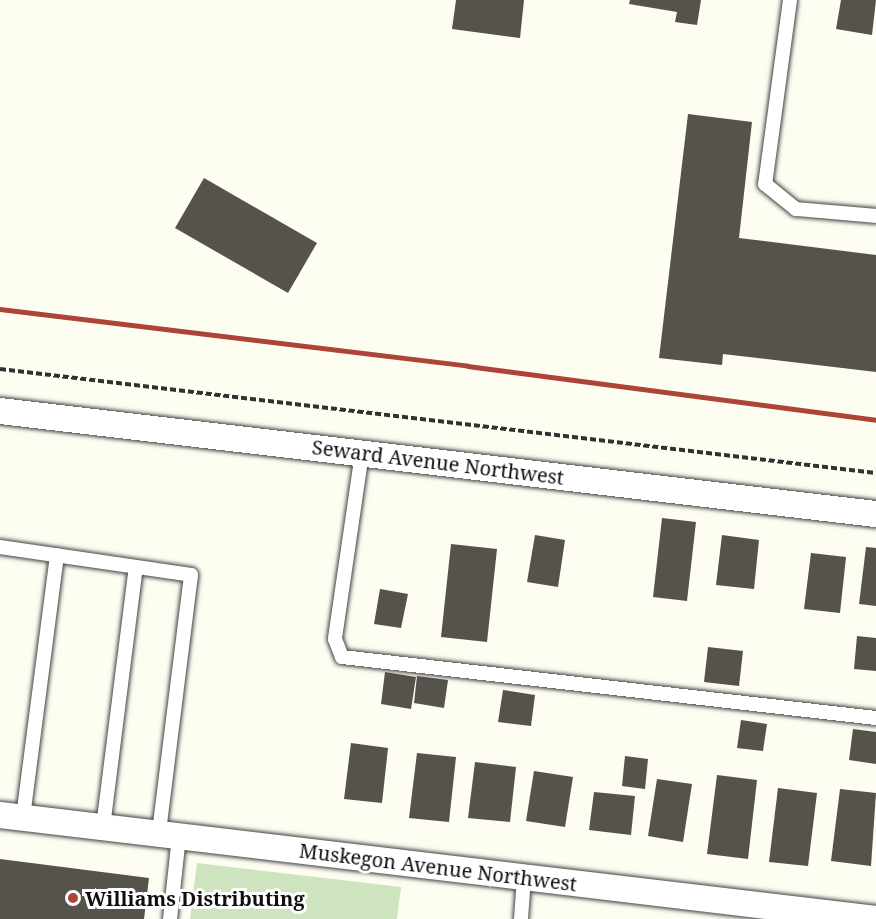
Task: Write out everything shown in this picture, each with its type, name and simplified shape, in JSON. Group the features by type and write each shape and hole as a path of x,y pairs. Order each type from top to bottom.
{"street":[{"name":"Seward Avenue Northwest","path":"0,411 876,514"},
{"name":"Muskegon Avenue Northwest","path":"12,816 524,877 810,915 876,919"}],"lane":[{"path":"790,0 765,184 796,209 876,216"},
{"path":"362,453 335,639 342,657 876,718"},
{"path":"0,547 190,575 169,835 170,919"},
{"path":"12,816 57,555"},
{"path":"103,827 136,567"},
{"path":"520,919 524,877"}],"path":[{"path":"0,369 876,473"}],"green space":[{"path":"197,863 401,887 397,919 190,919"}],"building":[{"path":"456,0 524,0 520,38 452,29"},
{"path":"630,0 701,0 697,25 675,22 677,12 629,4"},
{"path":"841,0 876,0 872,35 836,29"},
{"path":"688,114 752,122 739,238 876,255 876,372 723,354 722,365 659,358"},
{"path":"204,178 317,243 288,293 175,228"},
{"path":"662,518 696,522 687,601 653,597"},
{"path":"535,535 565,540 558,587 527,582"},
{"path":"722,535 759,540 754,589 716,585"},
{"path":"451,544 497,549 487,642 441,637"},
{"path":"866,547 876,548 876,606 859,604"},
{"path":"811,553 846,557 840,613 804,609"},
{"path":"380,589 408,594 401,628 374,624"},
{"path":"857,636 876,638 876,671 854,669"},
{"path":"708,647 743,651 739,686 704,682"},
{"path":"385,672 416,677 411,709 381,704"},
{"path":"417,676 448,680 444,708 414,703"},
{"path":"503,690 535,695 531,726 498,722"},
{"path":"741,720 767,724 763,751 737,748"},
{"path":"853,729 876,732 876,764 849,760"},
{"path":"351,743 388,748 382,803 344,799"},
{"path":"417,753 456,757 449,822 409,818"},
{"path":"625,756 648,759 645,789 622,786"},
{"path":"475,762 516,767 510,822 468,818"},
{"path":"534,771 573,777 565,827 526,821"},
{"path":"717,775 757,780 748,859 707,854"},
{"path":"657,779 692,784 683,842 648,836"},
{"path":"778,788 817,793 808,866 769,862"},
{"path":"840,789 876,793 871,866 831,861"},
{"path":"594,792 635,796 631,835 589,830"},
{"name":"Williams Distributing","path":"0,859 149,878 144,919 0,919"}],"railway":[{"path":"0,309 468,366 876,420"}],"place":[{"name":"Williams Distributing","path":"73,898"}]}
